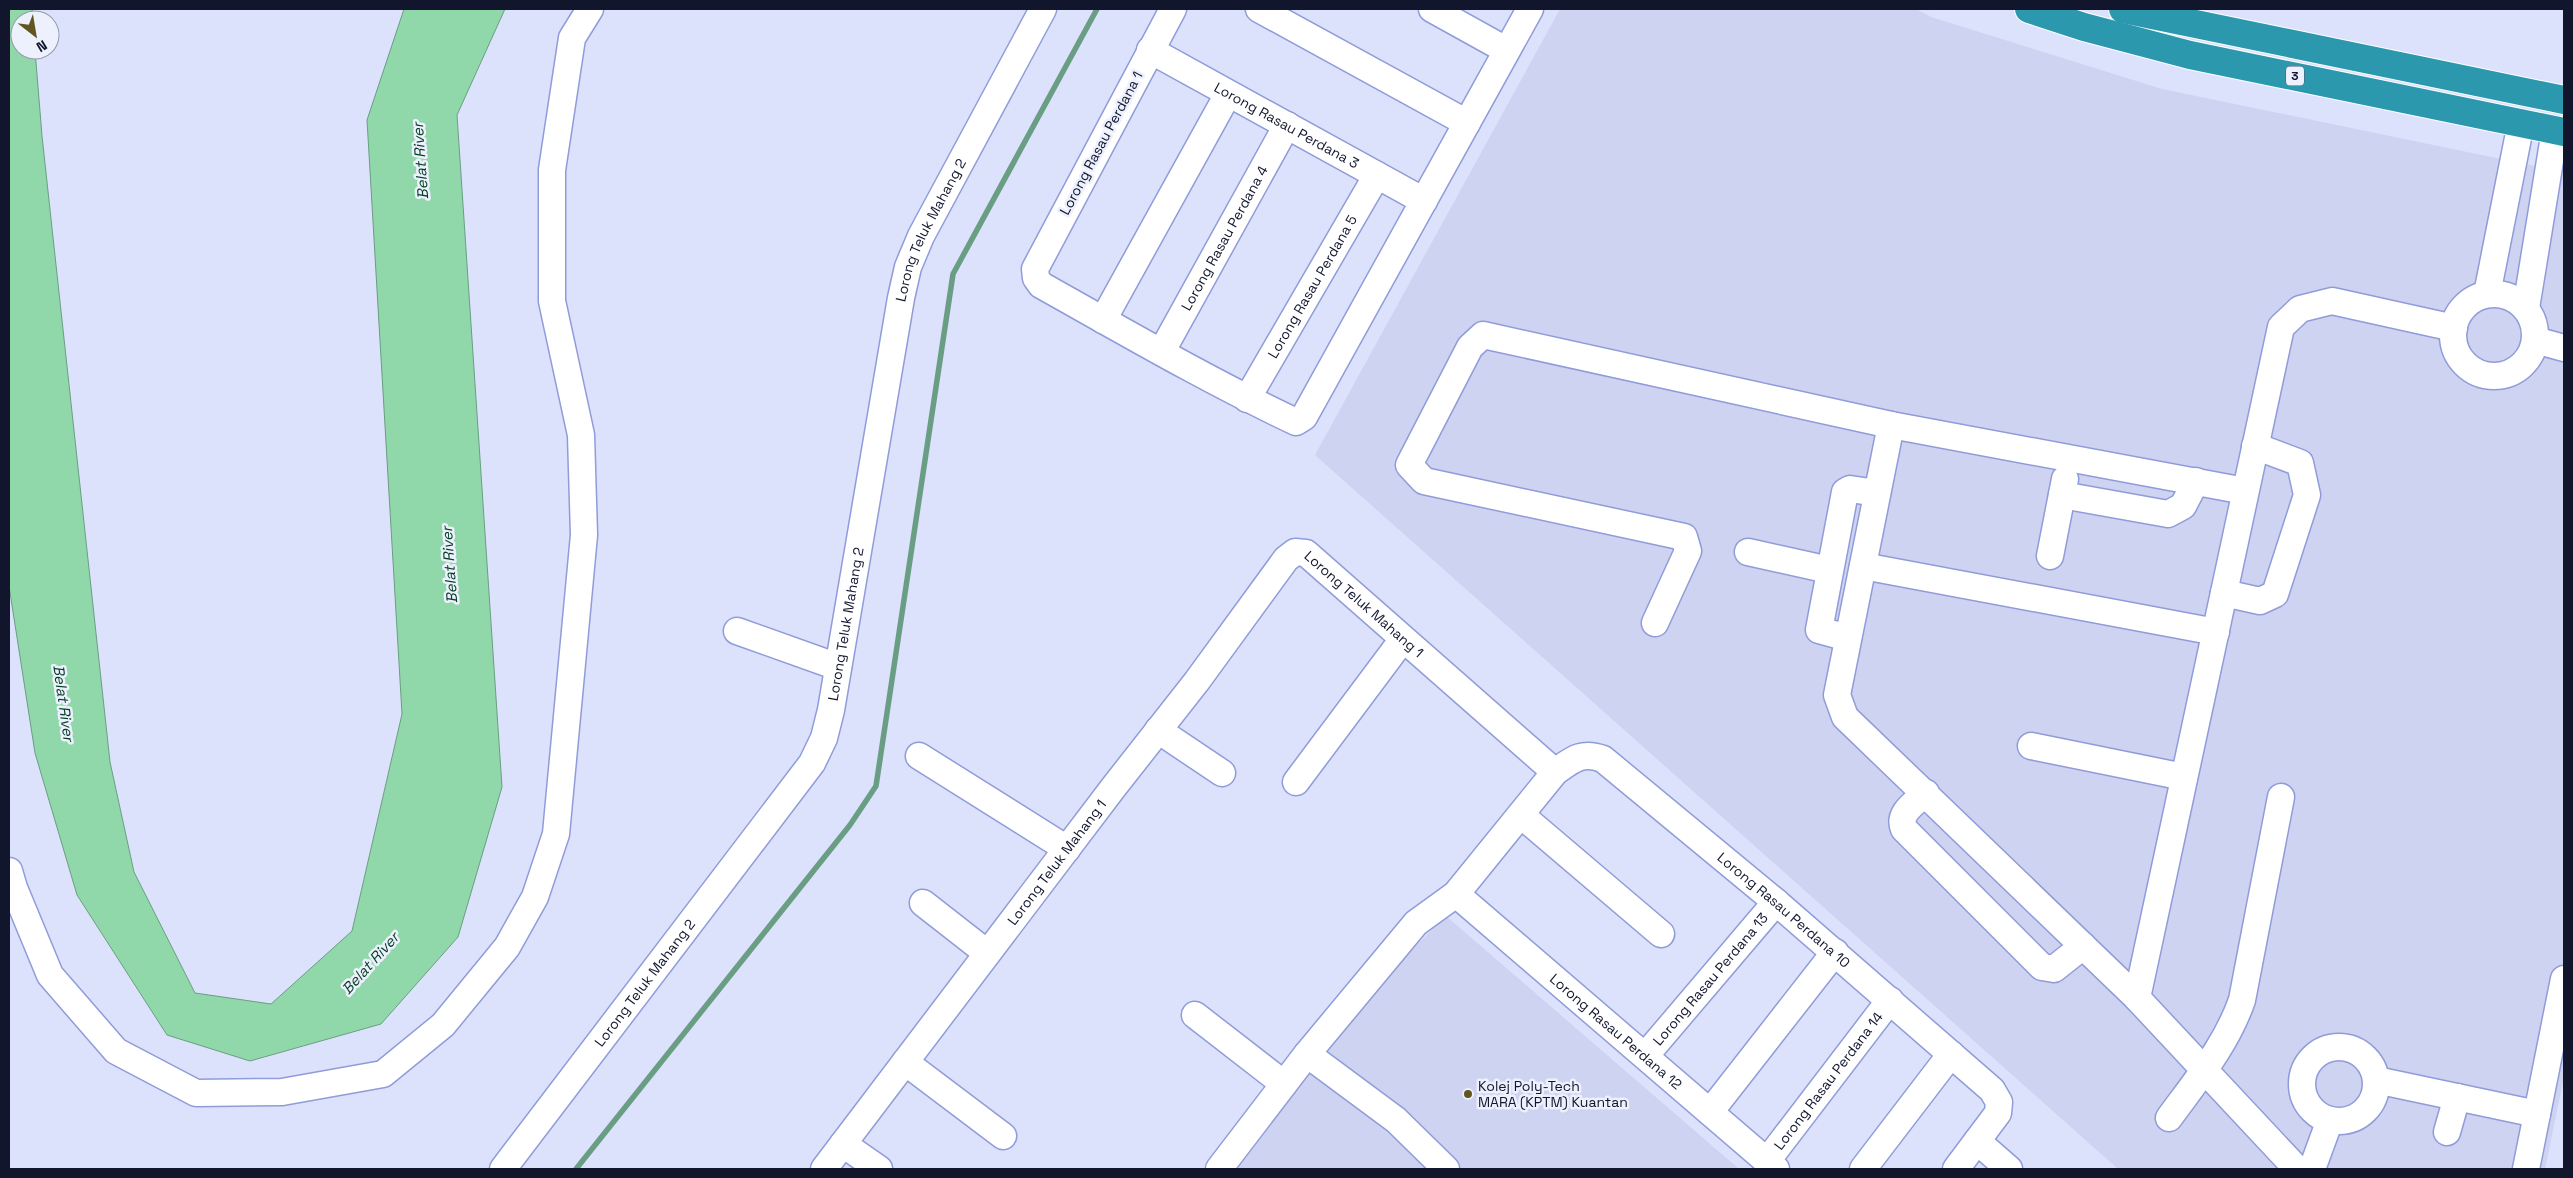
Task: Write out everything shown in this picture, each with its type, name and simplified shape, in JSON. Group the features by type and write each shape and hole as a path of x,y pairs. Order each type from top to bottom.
{"highway":[{"name":"3","path":"2029,9 2084,27 2190,55 2560,131"},
{"name":"3","path":"2123,9 2564,100"}],"street":[{"path":"9,871 14,888 50,975 116,1051 196,1093 282,1092 382,1074 443,1025 507,947 534,897 556,834 584,535 581,434 552,301 552,179 572,38 590,9"},
{"name":"Lorong Teluk Mahang 2","path":"503,1169 812,763 824,738 908,267 920,236 1043,9"},
{"name":"Lorong Rasau Perdana 1","path":"1103,320 1041,285 1036,278 1035,269 1172,9"},
{"path":"1259,9 1467,123"},
{"path":"1432,9 1506,50"},
{"path":"1228,94 1103,320 1247,399 1296,422 1304,417 1530,9"},
{"name":"Lorong Rasau Perdana 3","path":"1150,50 1424,201"},
{"path":"2487,294 2521,123"},
{"name":"Lorong Rasau Perdana 4","path":"1162,351 1287,125"},
{"path":"2526,308 2560,131"},
{"name":"Lorong Rasau Perdana 5","path":"1247,399 1377,175"},
{"path":"2487,294 2508,296 2526,308 2534,323 2535,340 2532,352 2519,367 2502,375 2488,375 2476,371 2466,364 2456,348 2454,328 2458,316 2465,306 2487,294"},
{"path":"2137,998 2281,327 2300,309 2332,301 2454,328"},
{"path":"1655,623 1688,551 1684,537 1424,481 1410,465 1470,347 1483,336 1891,425 2245,491"},
{"path":"2535,340 2564,348"},
{"path":"1891,425 1837,695 1845,717 2137,998 2297,1169"},
{"path":"2224,593 2260,601 2275,594 2307,495 2300,463 2255,446"},
{"path":"2050,556 2070,458"},
{"path":"2062,495 2168,514 2183,506 2196,481"},
{"path":"1848,638 1819,630 1845,492 1850,489 1877,493"},
{"name":"Lorong Teluk Mahang 1","path":"824,1169 1286,559 1295,552 1306,553 1555,772"},
{"path":"1748,552 1830,570"},
{"path":"1863,566 2216,632"},
{"path":"737,630 838,667"},
{"path":"1296,782 1403,639"},
{"path":"1158,730 1222,773"},
{"path":"2031,746 2184,777"},
{"name":"Lorong Rasau Perdana 10","path":"1555,772 1574,759 1590,754 1603,759 1776,902 1890,1000 1992,1090 1999,1102 1998,1113 1977,1141"},
{"path":"919,756 1067,849"},
{"path":"1219,1169 1307,1054 1416,923 1456,894 1555,772"},
{"path":"1926,793 1903,814 1902,822 1904,829 2042,967 2054,969 2083,946"},
{"path":"2169,1118 2230,1030 2242,1000 2281,797"},
{"path":"1520,815 1661,934"},
{"name":"Lorong Rasau Perdana 12","path":"1456,894 1772,1165"},
{"name":"Lorong Rasau Perdana 13","path":"1645,1056 1776,902"},
{"path":"923,903 987,953"},
{"path":"1710,1112 1835,952"},
{"path":"2526,1169 2537,1114 2560,1021 2564,979"},
{"name":"Lorong Rasau Perdana 14","path":"1772,1165 1890,1000"},
{"path":"1195,1015 1284,1084"},
{"path":"2337,1047 2356,1050 2366,1058 2373,1068 2376,1080 2376,1092 2364,1112 2342,1122 2318,1116 2309,1107 2303,1096 2301,1084 2303,1071 2309,1060 2319,1052 2337,1047"},
{"path":"1307,1054 1396,1120 1446,1169"},
{"path":"1863,1169 1951,1054"},
{"path":"905,1062 1002,1136"},
{"path":"2376,1080 2537,1114"},
{"path":"2447,1132 2457,1097"},
{"path":"2312,1169 2330,1120"},
{"path":"1956,1169 1977,1141 2009,1169"},
{"path":"843,1144 879,1169"}],"shaded area":[{"path":"1560,9 1916,9 1931,17 2162,89 2564,172 2564,1077 2545,1169 2118,1169 1315,455"},
{"name":"Kolej Poly-Tech MARA (KPTM) Kuantan","path":"1446,916 1739,1169 1225,1169 1342,1019"}],"water":[{"name":"Belat River","path":"9,9 32,9 10,10 10,60 36,60 42,136 110,762 134,872 195,993 271,1004 352,931 402,714 367,120 404,9 505,9 457,115 502,787 458,937 381,1024 250,1061 167,1035 77,895 35,753 9,586"}],"waterway":[{"path":"576,1169 850,825 876,786 953,274 1097,9"}],"place":[{"name":"Kolej Poly-Tech MARA (KPTM) Kuantan","path":"1468,1094"}]}
